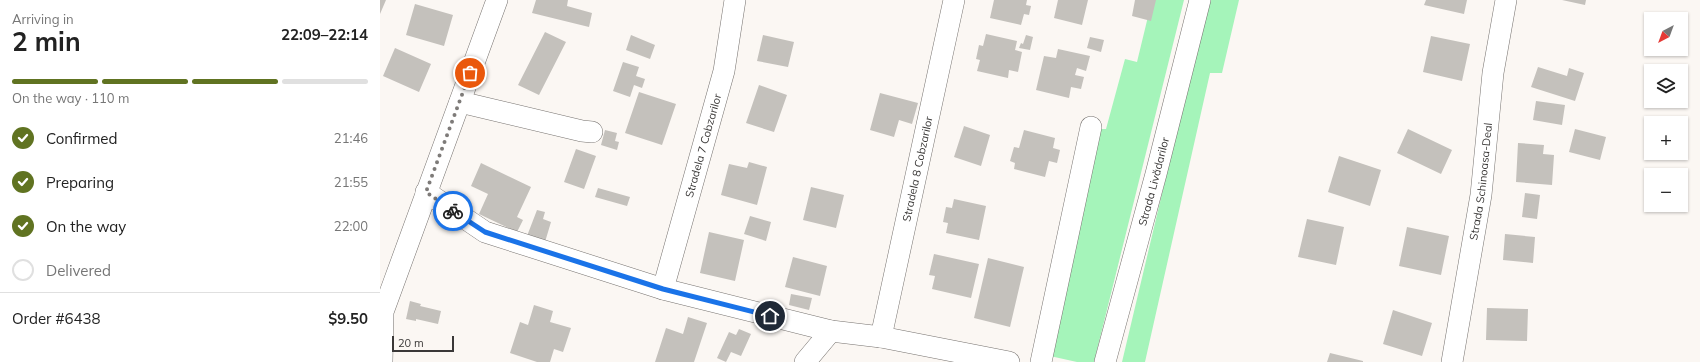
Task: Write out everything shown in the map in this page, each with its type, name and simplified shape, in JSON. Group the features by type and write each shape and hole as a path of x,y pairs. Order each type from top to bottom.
{"street":[{"path":"382,362 383,312 497,0"},
{"name":"Stradela 7 Cobzarilor","path":"663,289 724,72 735,0"},
{"name":"Stradela 8 Cobzarilor","path":"881,338 954,0"},
{"name":"Strada Livădarilor","path":"1105,362 1156,174 1200,0"},
{"name":"Strada Schinoasa-Deal","path":"1452,362 1481,195 1493,73 1506,0"},
{"path":"460,102 582,131 592,132"},
{"path":"1041,362 1091,127"},
{"path":"426,192 485,232 663,289 831,331 881,338 1009,362"},
{"path":"805,362 831,331"}],"green space":[{"path":"1152,0 1184,0 1094,362 1077,362 1050,356 1101,129 1106,129 1125,59 1137,62"},
{"path":"1208,0 1239,0 1222,73 1210,73 1145,362 1122,362"}],"building":[{"path":"380,0 386,0 380,14"},
{"path":"536,0 568,0 567,6 592,13 589,27 532,13"},
{"path":"994,0 1027,0 1026,5 1031,6 1029,15 1024,14 1021,25 990,18"},
{"path":"1058,0 1088,0 1082,25 1054,18"},
{"path":"1135,0 1156,0 1151,21 1132,16"},
{"path":"1426,0 1467,0 1464,14 1424,5"},
{"path":"1562,0 1586,0 1585,5"},
{"path":"415,4 453,15 444,46 406,35"},
{"path":"545,32 566,42 539,95 518,85"},
{"path":"986,34 1017,41 1015,50 1022,52 1018,72 1009,70 1008,78 977,71 980,60 976,59 979,45 983,46"},
{"path":"631,35 655,45 650,59 626,50"},
{"path":"763,35 794,42 788,67 757,61"},
{"path":"1026,35 1033,37 1030,50 1019,48 1021,43 1023,44"},
{"path":"1431,36 1470,44 1462,81 1423,72"},
{"path":"1090,37 1104,40 1101,52 1087,48"},
{"path":"395,48 431,64 419,92 383,76"},
{"path":"1058,49 1090,56 1086,71 1077,68 1075,75 1084,77 1081,89 1071,87 1069,98 1036,90 1044,56 1056,58"},
{"path":"623,62 639,67 636,76 645,79 642,88 634,85 630,97 613,91"},
{"path":"1538,67 1567,76 1569,68 1584,73 1575,101 1531,87"},
{"path":"759,85 787,95 774,132 746,123"},
{"path":"639,92 676,104 662,145 625,133"},
{"path":"880,93 918,103 912,124 899,120 894,137 870,130"},
{"path":"1536,101 1565,105 1562,125 1533,120"},
{"path":"964,126 990,135 981,166 954,157"},
{"path":"1408,129 1452,150 1441,174 1397,153"},
{"path":"1575,129 1606,137 1600,160 1569,152"},
{"path":"605,130 617,133 615,141 619,142 617,150 601,145"},
{"path":"1024,130 1055,138 1053,148 1060,150 1057,163 1049,161 1045,177 1014,169 1015,163 1010,161 1014,147 1019,148"},
{"path":"1518,143 1544,145 1543,154 1554,155 1552,185 1516,182"},
{"path":"576,149 596,156 584,189 564,182"},
{"path":"1339,156 1381,170 1370,206 1328,192"},
{"path":"749,162 767,167 757,205 721,195 729,164 747,168"},
{"path":"481,163 531,187 517,217 523,220 517,232 479,214 488,194 471,186"},
{"path":"811,187 844,195 836,228 803,220"},
{"path":"598,188 630,197 627,206 595,197"},
{"path":"1525,193 1540,195 1537,219 1522,217"},
{"path":"954,199 986,206 979,240 946,233 948,223 943,222 946,207 952,208"},
{"path":"537,210 545,212 543,219 551,222 545,242 527,236"},
{"path":"750,216 771,222 766,241 744,234"},
{"path":"1307,219 1344,227 1336,265 1298,257"},
{"path":"1407,227 1449,236 1441,275 1399,266"},
{"path":"709,232 744,240 735,281 700,273"},
{"path":"1505,234 1535,237 1533,263 1503,260"},
{"path":"934,254 979,264 971,298 932,289 935,276 929,275"},
{"path":"793,257 827,266 820,296 785,287"},
{"path":"988,258 1024,267 1010,327 974,318"},
{"path":"791,294 812,298 809,310 789,305"},
{"path":"410,301 421,304 420,306 441,311 438,324 416,319 416,321 406,319"},
{"path":"534,305 553,311 550,322 571,328 563,352 554,349 550,362 537,362 510,353 520,322 528,325"},
{"path":"1487,308 1528,309 1527,341 1486,340"},
{"path":"1393,310 1432,323 1422,356 1383,344"},
{"path":"688,317 707,323 694,362 655,362 666,328 683,334"},
{"path":"739,329 751,334 741,356 731,352 726,362 717,358 729,332 736,335"},
{"path":"1330,353 1363,361 1363,362 1327,362"}],"way so far":[{"path":"453,211 426,192 470,73"}],"route":[{"path":"453,211 485,232 663,289 770,316"}]}
